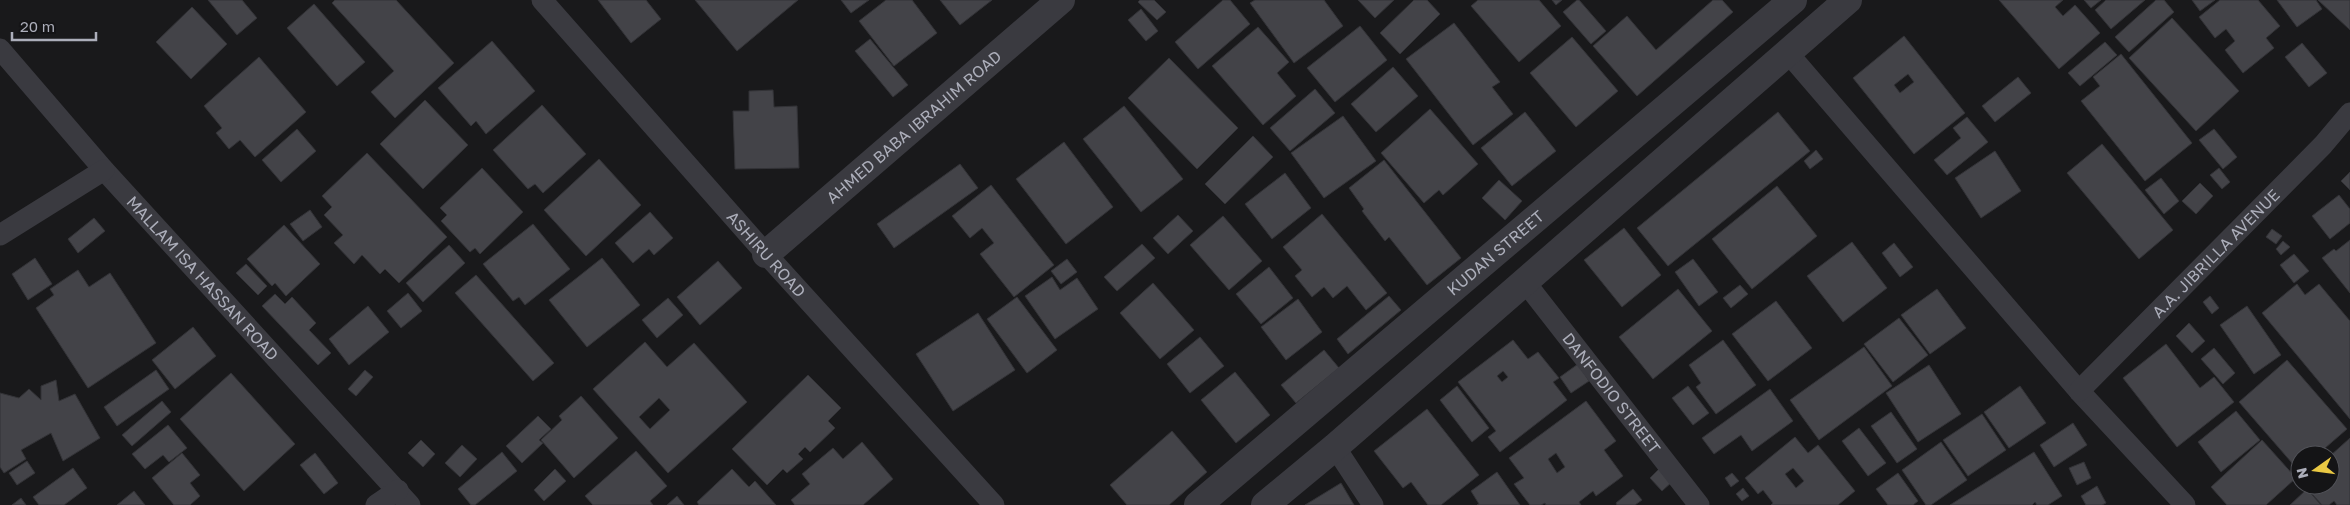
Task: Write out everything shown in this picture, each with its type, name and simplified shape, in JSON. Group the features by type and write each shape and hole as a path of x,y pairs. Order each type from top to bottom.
{"street":[{"name":"ASHIRU ROAD","path":"542,0 766,254 994,505"},
{"name":"AHMED BABA IBRAHIM ROAD","path":"766,254 1061,0"},
{"name":"KUDAN STREET","path":"1198,505 1793,0"},
{"path":"1265,505 1525,282 1848,0"},
{"name":"MALLAM ISA HASSAN ROAD","path":"0,49 104,170 404,498"},
{"path":"1788,53 2079,391 2185,505"},
{"name":"A.A. JIBRILLA AVENUE","path":"2079,391 2323,146 2350,113"},
{"path":"0,235 104,170"},
{"name":"DANFODIO STREET","path":"1525,282 1698,505"},
{"path":"1334,447 1373,505"},
{"path":"376,505 404,498"}],"building":[{"path":"208,0 242,0 257,18 237,35"},
{"path":"335,0 396,0 454,63 395,118 371,92 394,71 332,3"},
{"path":"598,0 646,0 661,19 631,43"},
{"path":"695,0 798,0 737,51"},
{"path":"841,0 869,0 851,13"},
{"path":"886,0 912,0 937,33 894,66 859,21"},
{"path":"940,0 992,0 960,25"},
{"path":"1140,0 1154,0 1166,12 1157,20 1138,2"},
{"path":"1223,0 1230,0 1250,24 1198,69 1175,42"},
{"path":"1255,0 1324,0 1343,26 1294,63 1250,3"},
{"path":"1358,0 1394,0 1375,18"},
{"path":"1414,0 1427,0 1440,14 1400,54 1380,33"},
{"path":"1478,0 1539,0 1561,26 1519,62 1471,6"},
{"path":"1552,0 1562,0 1556,5"},
{"path":"1577,0 1606,31 1591,44 1563,12"},
{"path":"1713,0 1722,0 1733,12 1637,96 1593,46 1627,16 1656,50"},
{"path":"1999,0 2063,0 2055,7 2063,16 2075,5 2100,33 2059,69"},
{"path":"2084,0 2101,0 2091,8"},
{"path":"2106,0 2145,0 2111,29 2095,10"},
{"path":"2156,0 2164,0 2174,12 2129,52 2115,37"},
{"path":"2192,0 2215,0 2200,11"},
{"path":"2220,0 2258,0 2280,26 2266,38 2274,48 2243,73 2225,50 2235,41 2226,29 2215,38 2199,17"},
{"path":"2277,0 2316,0 2322,9 2297,27"},
{"path":"2318,0 2350,0 2350,30"},
{"path":"314,4 365,62 337,86 287,28"},
{"path":"192,7 227,44 191,79 156,42"},
{"path":"1141,9 1158,31 1146,41 1128,20"},
{"path":"2172,18 2239,91 2196,131 2129,58"},
{"path":"1454,23 1500,82 1492,87 1513,114 1473,145 1406,59"},
{"path":"1360,26 1387,60 1335,102 1307,68"},
{"path":"1258,27 1289,62 1277,73 1296,96 1263,125 1212,66"},
{"path":"1904,36 1965,113 1914,154 1853,78","holes":["1908,74 1914,82 1900,93 1894,85"]},
{"path":"1572,37 1618,91 1576,127 1530,73"},
{"path":"870,39 908,85 893,97 855,51"},
{"path":"492,41 535,91 486,134 476,121 471,126 438,88"},
{"path":"2105,42 2117,55 2080,86 2068,73"},
{"path":"2302,43 2327,73 2309,87 2285,57"},
{"path":"2121,54 2192,143 2145,181 2081,101 2100,86 2093,77"},
{"path":"259,57 306,112 255,157 240,140 229,149 216,133 222,128 204,106"},
{"path":"1169,58 1238,128 1197,169 1128,98"},
{"path":"1393,67 1418,96 1376,132 1351,104"},
{"path":"2018,77 2031,93 1995,122 1982,106"},
{"path":"1315,89 1335,113 1290,151 1270,128"},
{"path":"773,90 774,107 797,106 799,168 735,169 733,111 749,111 749,91"},
{"path":"425,100 468,145 423,189 380,144"},
{"path":"542,105 586,154 543,193 535,184 528,189 493,150"},
{"path":"1124,106 1183,179 1141,212 1083,139"},
{"path":"1430,109 1478,164 1443,195 1439,190 1424,203 1381,153"},
{"path":"1525,112 1556,151 1512,186 1481,148"},
{"path":"1778,112 1810,151 1668,266 1637,228"},
{"path":"1343,116 1376,161 1324,198 1291,153"},
{"path":"1967,117 1988,142 1947,175 1934,160 1961,138 1953,128"},
{"path":"297,129 316,151 281,182 262,160"},
{"path":"2214,129 2237,157 2223,169 2199,140"},
{"path":"1253,136 1273,157 1225,204 1205,184"},
{"path":"1064,142 1113,207 1066,244 1016,179"},
{"path":"2102,144 2173,230 2139,259 2067,173"},
{"path":"1816,150 1823,159 1810,169 1804,161"},
{"path":"1995,151 2021,191 1981,218 1955,178"},
{"path":"367,153 447,237 399,283 385,269 380,274 362,255 354,264 334,243 343,235 324,215 332,207 322,196"},
{"path":"599,159 641,205 586,256 544,210"},
{"path":"1384,160 1461,258 1427,285 1389,237 1385,241 1362,211 1364,209 1349,188"},
{"path":"960,164 978,188 894,248 877,224"},
{"path":"482,168 523,212 480,254 475,248 470,252 441,221 447,215 440,208"},
{"path":"2219,168 2230,182 2222,189 2210,175"},
{"path":"2350,172 2350,190 2341,181"},
{"path":"1285,173 1311,208 1272,239 1245,204"},
{"path":"2161,178 2179,201 2164,214 2145,190"},
{"path":"1499,180 1522,201 1505,220 1482,198"},
{"path":"2200,183 2213,196 2196,214 2182,201"},
{"path":"991,185 1054,265 1014,297 980,254 994,243 982,228 970,238 952,216"},
{"path":"1777,186 1817,236 1752,289 1712,239"},
{"path":"2339,195 2350,209 2350,223 2330,239 2312,216"},
{"path":"310,210 322,227 303,241 290,224"},
{"path":"650,212 673,238 654,255 649,249 633,263 615,243"},
{"path":"1322,214 1387,293 1366,310 1347,286 1333,298 1324,287 1312,297 1295,276 1302,270 1283,247"},
{"path":"1178,215 1193,231 1168,254 1153,238"},
{"path":"1223,216 1262,261 1229,290 1190,245"},
{"path":"94,218 105,231 78,253 68,239"},
{"path":"533,224 570,269 525,305 519,297 513,301 483,264"},
{"path":"284,225 320,264 286,296 275,283 272,286 247,259"},
{"path":"1624,228 1661,275 1622,307 1584,260"},
{"path":"2272,229 2282,236 2276,244 2266,237"},
{"path":"2350,240 2350,293 2322,258 2334,249 2336,251"},
{"path":"2283,241 2290,247 2281,255 2276,249"},
{"path":"1852,242 1887,288 1843,322 1807,276"},
{"path":"1894,243 1913,267 1900,277 1882,253"},
{"path":"1142,244 1155,258 1117,291 1104,277"},
{"path":"449,245 465,263 423,302 406,283"},
{"path":"2294,254 2309,271 2294,283 2280,265"},
{"path":"35,258 52,284 28,300 12,274"},
{"path":"602,258 640,305 587,347 549,300"},
{"path":"1067,259 1077,272 1061,284 1051,271"},
{"path":"1693,259 1718,292 1699,306 1675,272"},
{"path":"718,261 742,288 700,325 677,297"},
{"path":"246,264 267,286 258,295 236,273"},
{"path":"1269,267 1293,298 1261,324 1236,294"},
{"path":"78,270 89,287 110,273 156,343 88,388 36,308 54,295 50,289"},
{"path":"476,275 554,363 533,381 455,293"},
{"path":"1052,277 1060,290 1077,278 1098,309 1055,339 1025,296"},
{"path":"1153,283 1194,330 1160,359 1120,313"},
{"path":"2297,284 2305,295 2319,284 2350,321 2350,419 2262,313"},
{"path":"1740,285 1748,294 1731,308 1723,298"},
{"path":"1678,289 1712,331 1653,379 1619,337"},
{"path":"1937,289 1966,328 1930,354 1901,315"},
{"path":"408,293 422,311 401,328 387,311"},
{"path":"275,294 285,304 292,297 316,323 309,330 331,353 318,365 262,306"},
{"path":"1389,296 1401,310 1348,354 1337,339"},
{"path":"2210,296 2219,308 2212,314 2203,302"},
{"path":"1017,297 1057,350 1027,373 987,319"},
{"path":"668,298 683,315 657,338 642,320"},
{"path":"1298,299 1322,332 1286,360 1261,327"},
{"path":"1776,301 1812,348 1768,381 1732,334"},
{"path":"368,306 389,332 349,365 329,339"},
{"path":"2247,306 2281,355 2254,374 2220,325"},
{"path":"978,313 1015,370 953,411 916,354"},
{"path":"1899,318 1928,355 1893,382 1864,344"},
{"path":"2189,323 2205,341 2192,353 2176,336"},
{"path":"193,327 216,356 175,389 152,360"},
{"path":"1200,337 1224,366 1190,393 1167,364"},
{"path":"1513,340 1528,359 1538,352 1559,378 1553,382 1567,400 1500,452 1488,437 1496,431 1458,382","holes":["1503,371 1508,377 1502,382 1497,376"]},
{"path":"1723,340 1756,385 1716,414 1696,387 1701,383 1689,365"},
{"path":"645,342 667,367 694,343 747,402 668,473 593,389","holes":["659,398 670,410 650,429 639,417"]},
{"path":"2166,344 2200,388 2214,377 2234,402 2177,447 2123,378"},
{"path":"1864,347 1892,386 1819,440 1790,400"},
{"path":"2214,348 2235,373 2223,384 2201,359"},
{"path":"1324,350 1339,368 1296,403 1281,385"},
{"path":"2287,360 2347,429 2329,445 2290,445 2290,461 2239,402"},
{"path":"1578,364 1589,381 1571,393 1560,377"},
{"path":"1929,365 1961,414 1918,442 1886,393"},
{"path":"156,370 169,389 117,426 104,407"},
{"path":"365,370 373,377 356,396 348,389"},
{"path":"1235,372 1270,415 1236,443 1201,400"},
{"path":"231,373 295,444 244,491 180,419"},
{"path":"808,375 841,408 828,421 835,428 810,452 805,447 798,454 803,459 787,473 783,469 767,485 732,449"},
{"path":"56,380 59,401 75,394 100,438 63,461 51,433 21,450 26,459 4,473 0,467 0,393 19,398 29,389 41,400 41,386"},
{"path":"1457,386 1489,428 1472,442 1440,400"},
{"path":"1688,386 1709,413 1693,425 1672,398"},
{"path":"2020,386 2046,423 2009,448 1984,412"},
{"path":"1770,389 1793,421 1752,451 1741,435 1714,454 1702,438"},
{"path":"581,396 618,438 574,478 541,440 562,420 559,416"},
{"path":"162,401 171,412 132,446 122,435"},
{"path":"1586,401 1616,441 1604,450 1623,476 1596,496 1593,491 1579,502 1581,505 1546,505 1545,503 1530,505 1514,484 1524,478 1509,458","holes":["1556,453 1565,467 1557,473 1548,459"]},
{"path":"1427,409 1479,475 1441,505 1428,505 1411,482 1403,488 1374,451"},
{"path":"2236,411 2260,440 2221,472 2198,442"},
{"path":"1891,412 1917,449 1897,463 1871,426"},
{"path":"1982,414 2006,450 1968,476 1943,440"},
{"path":"538,416 551,429 539,440 543,443 522,463 506,446"},
{"path":"2073,423 2087,445 2054,467 2040,445"},
{"path":"168,425 187,448 169,462 163,455 145,469 132,454"},
{"path":"1859,428 1886,463 1868,476 1842,441"},
{"path":"1172,431 1207,472 1169,505 1127,505 1110,485"},
{"path":"1795,437 1808,453 1818,445 1855,491 1838,505 1771,505 1773,503 1763,490 1758,494 1745,478","holes":["1793,468 1804,481 1796,488 1785,474"]},
{"path":"2350,438 2350,505 2337,505 2334,501 2329,505 2322,505 2313,495 2340,495 2340,447"},
{"path":"421,440 435,454 423,467 408,453"},
{"path":"2262,440 2290,471 2290,483 2266,505 2227,505 2211,487"},
{"path":"862,442 893,479 863,505 795,505 791,500 810,484 802,474 833,448 843,459"},
{"path":"1941,442 1967,480 1931,505 1926,505 1902,470"},
{"path":"462,445 477,459 460,477 445,463"},
{"path":"636,451 667,486 650,501 653,505 593,505 585,496"},
{"path":"502,452 517,471 475,505 471,505 458,489"},
{"path":"2034,452 2062,496 2048,505 2037,505 2035,502 2032,505 1950,505"},
{"path":"182,453 200,475 190,483 200,496 190,505 174,505 152,478"},
{"path":"315,453 338,483 324,494 300,465"},
{"path":"27,461 35,473 17,485 9,473"},
{"path":"2084,462 2091,478 2077,485 2069,468"},
{"path":"73,468 87,488 64,505 39,505 33,497"},
{"path":"1660,468 1673,481 1662,491 1650,478"},
{"path":"555,469 566,481 544,501 534,490"},
{"path":"732,469 749,487 755,481 776,505 699,505 697,502"},
{"path":"1497,472 1520,505 1477,505 1479,504 1471,491"},
{"path":"1732,473 1739,481 1731,487 1725,478"},
{"path":"1898,473 1918,501 1913,505 1888,505 1876,489"},
{"path":"1341,483 1354,505 1305,505"},
{"path":"2097,486 2106,503 2102,505 2086,505 2081,496"},
{"path":"1743,488 1749,496 1742,501 1736,494"},
{"path":"1633,489 1642,500 1635,505 1617,505 1616,503"},
{"path":"134,491 145,505 117,505"},
{"path":"2301,495 2312,495 2321,505 2290,505"},
{"path":"677,496 684,505 667,505"},
{"path":"21,498 26,505 12,505"}]}
